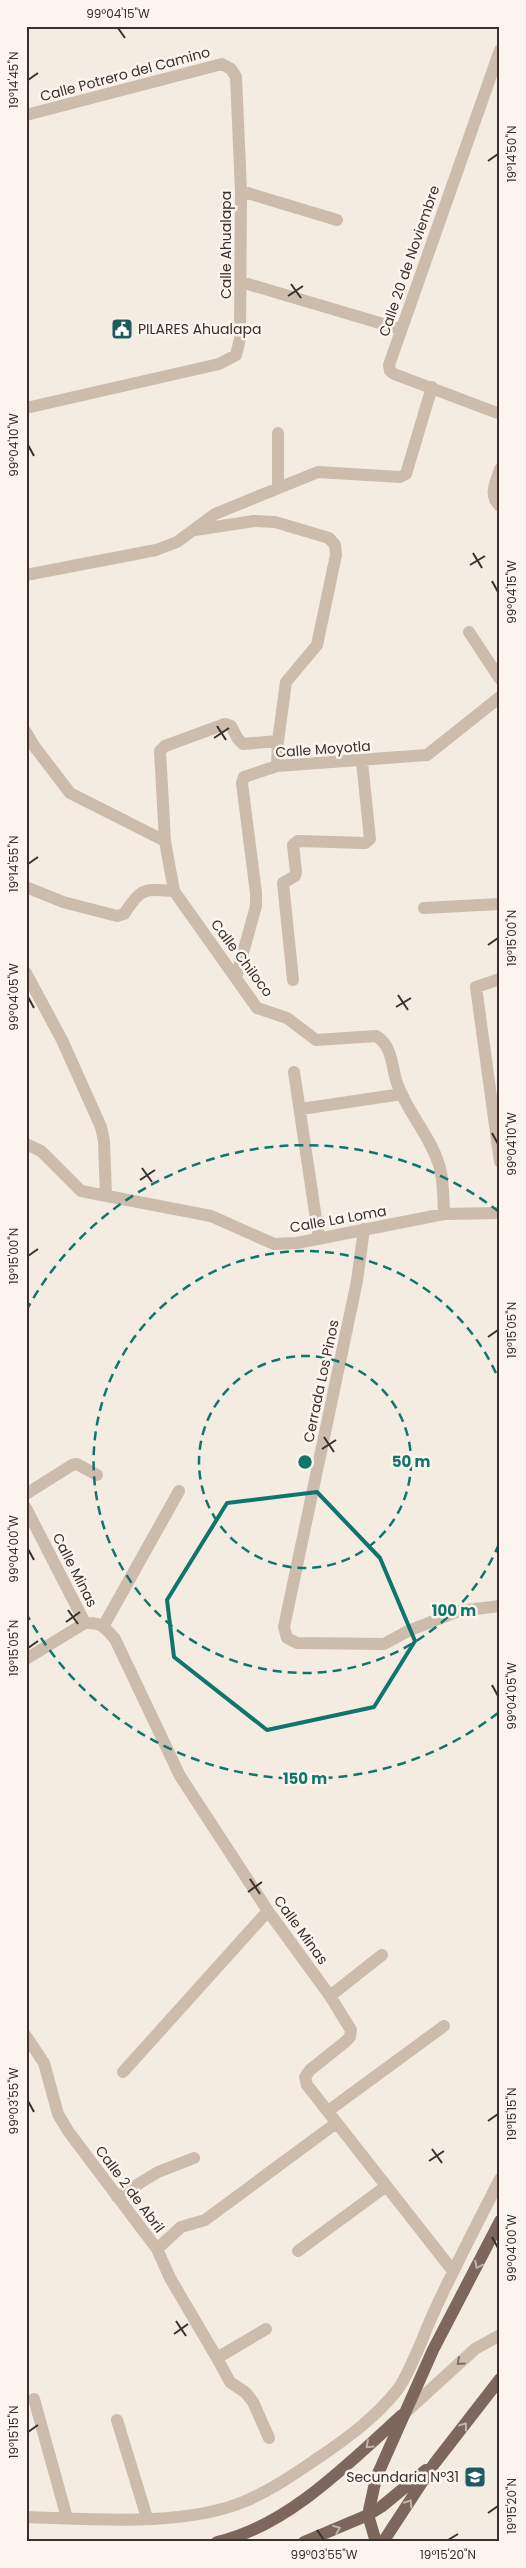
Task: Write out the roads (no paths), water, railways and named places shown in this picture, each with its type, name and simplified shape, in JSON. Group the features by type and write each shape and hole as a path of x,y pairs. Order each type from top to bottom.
{"main road":[{"path":"376,2542 368,2515 376,2478 433,2350 500,2221"},
{"path":"383,2542 434,2464 500,2379"},
{"path":"217,2542 249,2530 298,2503 352,2461 405,2412"},
{"path":"304,2542 368,2515 382,2507 434,2464"}],"street":[{"name":"Calle 20 de Noviembre","path":"500,50 400,329 389,365 390,371 500,414"},
{"name":"Calle Potrero del Camino","path":"26,115 222,64 231,68"},
{"name":"Calle Ahualapa","path":"26,408 219,364 236,355 240,339 241,191 236,77 231,68"},
{"path":"241,191 336,220"},
{"path":"241,282 400,329"},
{"path":"26,574 156,550 177,542 215,514 278,486 318,472 400,476 406,474 432,387"},
{"path":"278,433 278,486"},
{"path":"500,469 493,492 493,498 500,506"},
{"path":"195,530 254,521 275,522 329,538 335,545 336,555 317,644 286,682 278,741 277,766"},
{"path":"469,632 500,679"},
{"name":"Calle Moyotla","path":"236,978 256,906 242,783 244,776 277,766 362,762 427,755 500,697"},
{"name":"Calle Chiloco","path":"278,741 243,744 231,726 225,724 164,746 160,752 165,841 174,891 256,1008 287,1018 316,1040 376,1036 389,1048 402,1094 429,1140 440,1166 444,1214"},
{"path":"26,732 34,746 70,793 165,841"},
{"path":"293,980 284,883 295,876 296,872 293,845 298,841 365,843 368,841 370,838 362,762"},
{"path":"26,888 63,902 117,916 124,914 139,892 146,890 174,891"},
{"path":"424,908 500,904"},
{"path":"26,973 62,1040 101,1127 104,1141 106,1195"},
{"path":"500,979 476,987 500,1162"},
{"path":"294,1072 302,1109 320,1239"},
{"path":"302,1109 402,1094"},
{"name":"Calle La Loma","path":"26,1144 41,1151 81,1190 212,1216 274,1244 320,1239 444,1214 500,1213"},
{"name":"Cerrada Los Pinos","path":"364,1229 357,1281 284,1627 287,1638 297,1643 384,1644 408,1631 459,1611 500,1606"},
{"path":"26,1494 72,1465 77,1464 97,1475"},
{"path":"104,1626 179,1491"},
{"name":"Calle Minas","path":"26,1508 85,1623 96,1622 104,1626 115,1639 180,1776 268,1911 330,1996 351,2030 350,2037 310,2070 306,2077 307,2085 328,2111 335,2124 453,2271"},
{"path":"26,1659 85,1623"},
{"path":"123,2072 268,1911"},
{"path":"330,1996 382,1955"},
{"path":"328,2111 444,2026"},
{"name":"Calle 2 de Abril","path":"26,2036 44,2063 58,2114 68,2131 157,2249 170,2278 230,2382 246,2393 253,2402 269,2438"},
{"path":"157,2249 181,2227 205,2220 335,2124"},
{"path":"117,2197 158,2172 194,2158"},
{"path":"26,2517 147,2518 187,2516 223,2509 264,2492 344,2440 377,2413 399,2388 453,2271 500,2179"},
{"path":"298,2251 385,2187"},
{"path":"217,2358 266,2329"},
{"path":"405,2412 475,2349 500,2334"},
{"path":"399,2388 413,2395"},
{"path":"34,2399 67,2518"},
{"path":"117,2420 147,2518"}],"place":[{"name":"PILARES Ahualapa","path":"122,329"},
{"name":"Secundaria Nº31","path":"475,2477"}]}
